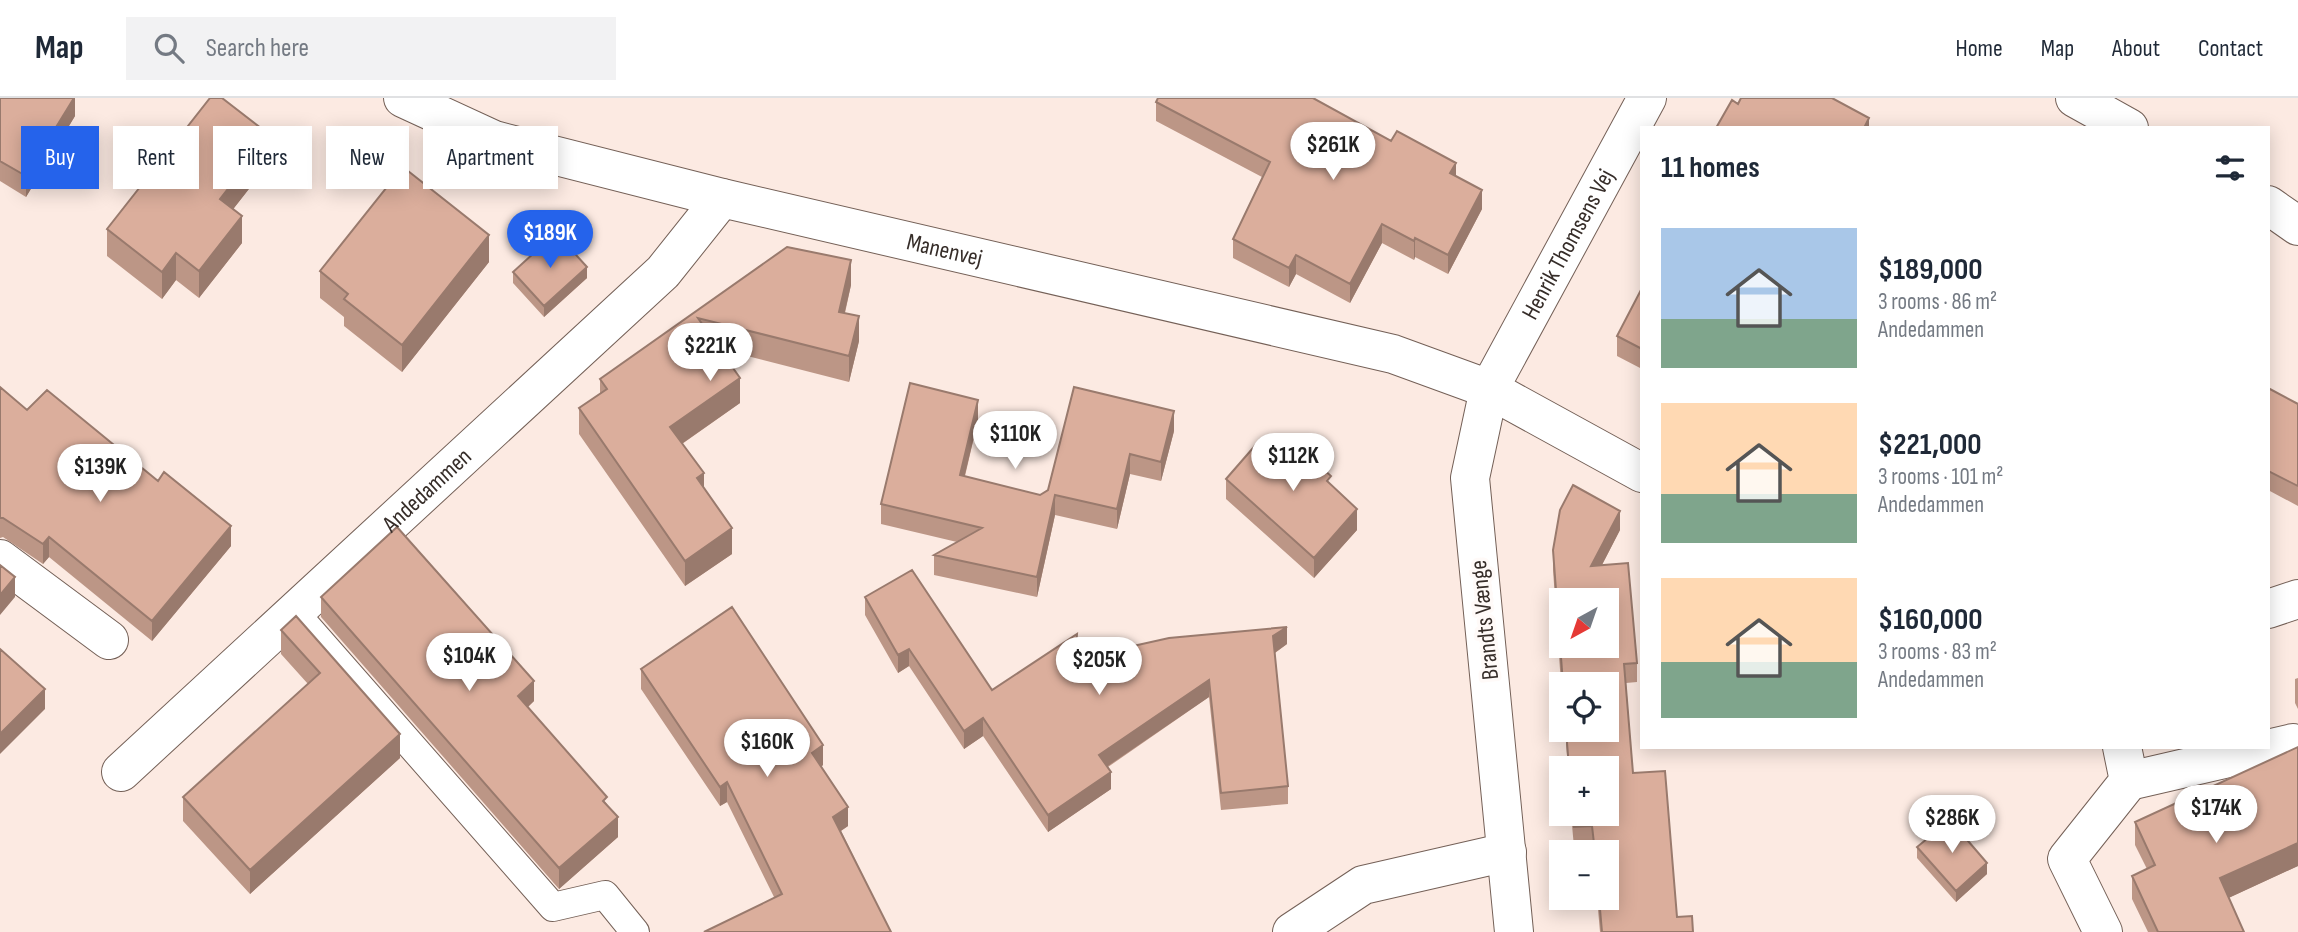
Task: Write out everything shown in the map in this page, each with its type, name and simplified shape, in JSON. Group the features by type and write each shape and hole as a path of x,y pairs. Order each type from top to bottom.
{"street":[{"name":"Manenvej","path":"403,98 494,140 722,198 1393,354 1489,389 1640,472"},
{"name":"Henrik Thomsens Vej","path":"1489,389 1647,98"},
{"path":"2075,98 2125,126"},
{"name":"Andedammen","path":"121,772 663,272 722,198"},
{"path":"2270,206 2298,226"},
{"name":"Brandts Vænge","path":"1489,389 1470,478 1514,932"},
{"path":"0,559 109,640"},
{"path":"2270,608 2298,599"},
{"path":"2270,746 2293,743"},
{"path":"2103,932 2067,859 2125,764 2245,749"},
{"path":"1292,932 1363,885 1507,852"}],"lane":[{"path":"294,612 554,907 605,895 635,932"}],"building":[{"path":"0,98 74,98 57,126 21,126 21,173 0,161"},
{"path":"210,98 222,98 258,126 213,126 213,189 228,189 220,199 242,216 199,271 176,253 162,272 107,229 138,189 199,189 199,126 188,126"},
{"path":"1158,98 1313,98 1391,141 1397,131 1456,163 1450,173 1482,190 1448,255 1382,224 1350,284 1296,255 1289,268 1233,239 1270,162 1156,102"},
{"path":"1741,98 1832,98 1869,118 1865,126 1717,126 1732,100 1738,104"},
{"path":"409,172 423,183 423,189 431,189 489,235 402,345 344,299 348,294 320,271 385,189 409,189"},
{"path":"556,233 587,267 544,306 513,272"},
{"path":"787,247 851,260 839,312 859,316 849,356 698,318 740,378 670,427 704,473 697,478 732,528 685,561 579,408 607,389 600,379"},
{"path":"1640,292 1640,348 1617,336"},
{"path":"910,383 978,400 960,475 1040,495 1048,490 1074,387 1174,411 1161,462 1130,454 1117,509 1055,495 1037,577 934,555 982,528 881,504"},
{"path":"0,387 27,410 47,390 158,481 164,472 231,526 152,621 49,537 43,544 0,518"},
{"path":"2270,389 2298,404 2298,486 2270,472"},
{"path":"1285,435 1331,476 1327,481 1357,509 1314,558 1226,479 1260,440 1272,450"},
{"path":"1573,485 1620,511 1591,566 1628,563 1637,663 1624,664 1633,773 1665,771 1677,917 1692,916 1693,932 1602,932 1600,910 1619,910 1619,840 1594,840 1592,826 1619,826 1619,756 1568,756 1567,742 1619,742 1619,672 1562,672 1561,658 1619,658 1619,588 1556,588 1553,550 1560,510"},
{"path":"397,527 534,681 518,696 607,797 603,801 618,817 559,868 321,597"},
{"path":"0,565 15,577 0,595"},
{"path":"912,570 992,690 1077,634 1075,659 1169,638 1287,627 1273,636 1288,786 1221,793 1209,680 1099,755 1111,772 1048,815 983,718 964,731 909,649 898,655 865,597"},
{"path":"732,607 823,745 812,753 848,807 833,817 891,932 704,932 782,894 727,782 720,787 641,669"},
{"path":"296,616 400,734 250,870 183,797 320,673 281,630"},
{"path":"0,649 45,689 0,734"},
{"path":"2298,747 2298,843 2220,878 2244,932 2158,932 2132,876 2155,865 2135,822"},
{"path":"1950,820 1987,863 1956,891 1917,847"}]}
